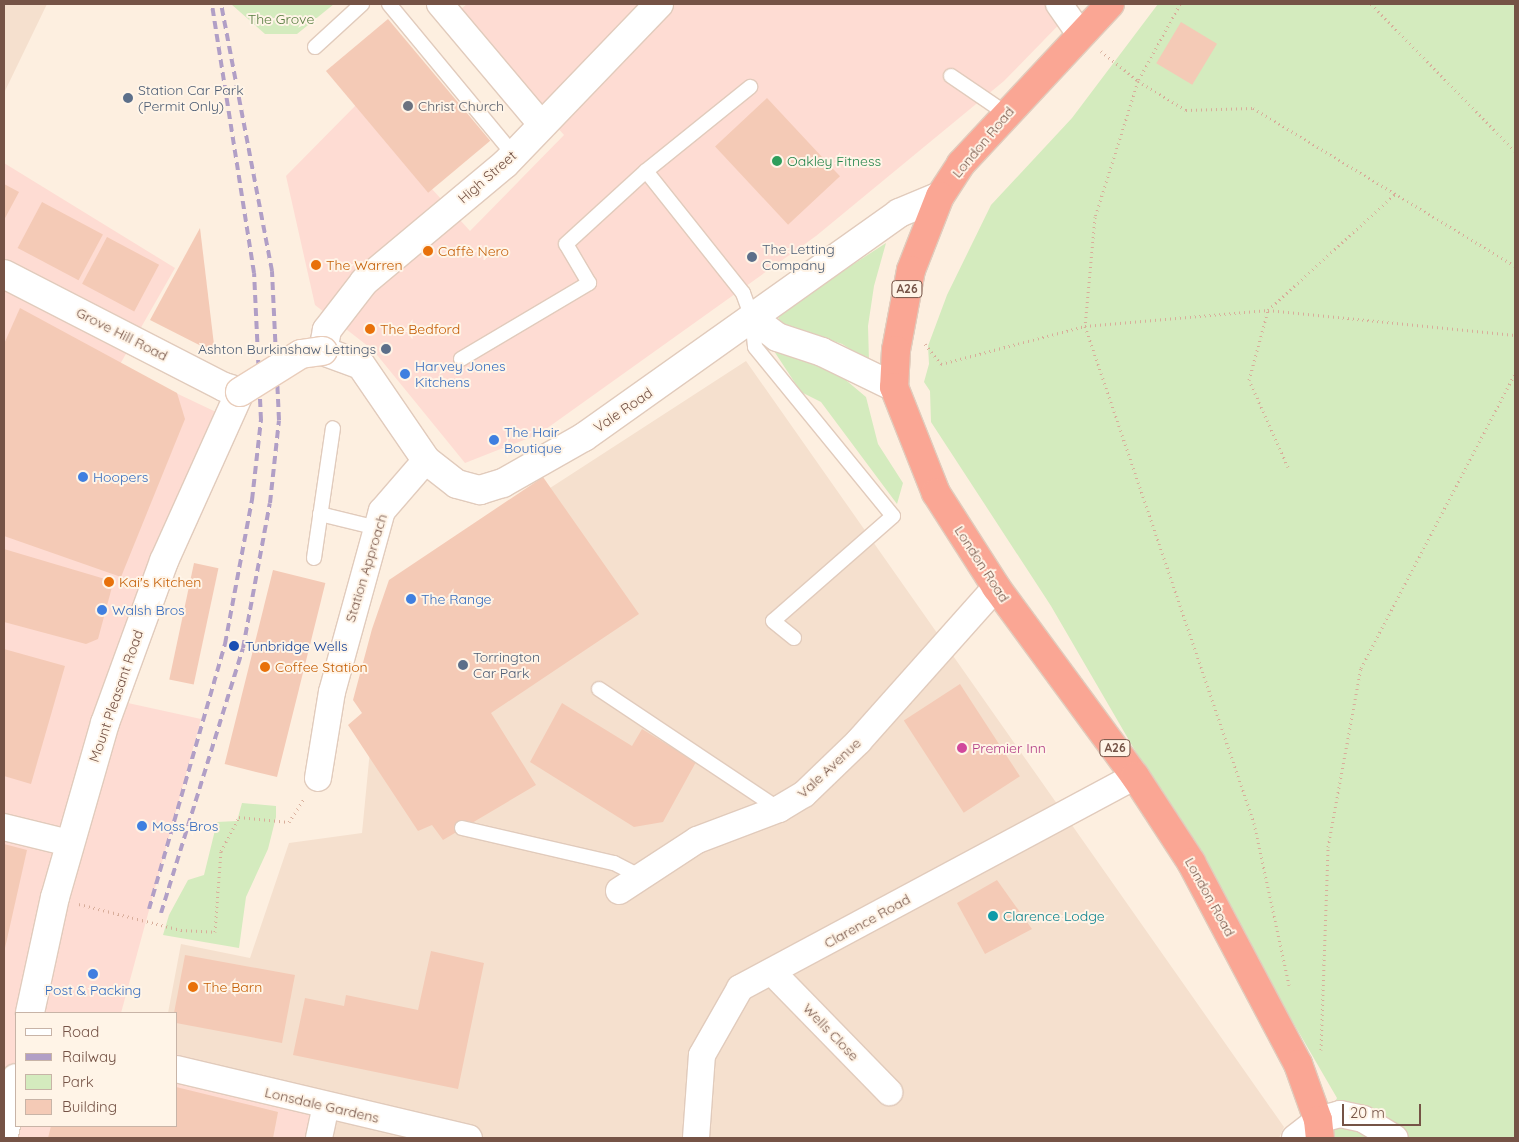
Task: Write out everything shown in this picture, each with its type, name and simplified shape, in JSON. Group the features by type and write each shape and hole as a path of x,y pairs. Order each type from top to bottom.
{"highway":[{"name":"London Road","path":"1110,4 1080,34 962,164 940,196 911,270 901,315 894,387 936,493 996,588 1135,776 1191,862 1267,1002 1298,1064 1319,1129"}],"street":[{"path":"440,4 542,125"},
{"name":"High Street","path":"323,351 327,330 364,282 514,155 658,4"},
{"path":"1059,4 1080,34"},
{"name":"Vale Road","path":"323,351 361,365 426,460 456,484 480,490 503,483 584,436 899,212 940,196"},
{"name":"Grove Hill Road","path":"5,278 224,387 240,392"},
{"path":"752,318 777,337 822,352 894,387"},
{"path":"240,392 301,354 323,351"},
{"name":"Mount Pleasant Road","path":"30,1012 55,897 105,723 138,631 198,482 224,432 240,392"},
{"name":"Station Approach","path":"318,778 332,692 382,510 426,460"},
{"name":"Vale Avenue","path":"619,891 698,840 779,809 804,794 859,740 996,588"},
{"name":"Clarence Road","path":"696,1138 702,1055 740,988 1135,776"},
{"path":"4,827 69,843"},
{"name":"Wells Close","path":"772,972 889,1092"},
{"name":"Lonsdale Gardens","path":"178,1069 326,1106 469,1138"},
{"path":"4,1135 15,1083"},
{"path":"319,1138 326,1106"},
{"path":"1295,1138 1319,1129 1340,1114 1363,1119 1395,1138"}],"lane":[{"path":"315,48 362,4"},
{"path":"390,4 514,155"},
{"path":"951,76 1007,114"},
{"path":"461,359 589,283 566,244 646,171 750,87"},
{"path":"646,171 743,294 752,318 755,347 893,516 773,621 794,638"},
{"path":"314,558 333,428"},
{"path":"320,514 377,528"},
{"path":"599,689 779,809"},
{"path":"462,828 614,863 640,876"}],"path":[{"path":"1180,4 1138,81 1095,217 1085,326 1254,823 1291,996"},
{"path":"1371,4 1515,151"},
{"path":"1080,34 1138,81 1186,110 1253,108 1515,266"},
{"path":"1288,467 1249,380 1268,310 1395,194"},
{"path":"901,315 941,364 1085,326 1268,310 1515,335"},
{"path":"1321,1053 1328,847 1361,668 1515,374"},
{"path":"55,897 181,930 215,932 221,850 239,817 289,822 318,778"}],"shaded area":[{"path":"4,4 47,4 4,93"},
{"path":"467,4 1079,4 1004,81 816,236 539,434 465,463 373,350 315,305 286,176 356,105 470,231 564,135 456,13"},
{"path":"4,163 175,268 119,366 216,412 105,698 201,719 121,1012 15,1012 15,1127 140,1127 137,1138 4,1138"},
{"path":"746,361 1284,1127 1279,1138 144,1138 147,1127 178,1127 178,1012 168,1012 181,944 250,958 289,843 362,833 385,595"},
{"path":"178,1055 329,1093 318,1138 273,1138 278,1112 178,1088"}],"green space":[{"name":"The Grove","path":"231,4 334,4 297,34 265,34"},
{"path":"1158,4 1515,4 1515,1138 1316,1138 1337,1098 1051,606 931,422 930,391 924,382 929,364 928,346 947,295 991,205 1072,118"},
{"path":"886,243 874,286 868,326 869,361 842,344 779,322 778,313"},
{"path":"772,348 799,354 841,376 866,397 878,444 903,483 897,504 821,402 801,392"},
{"path":"242,803 276,806 276,817 268,849 246,897 239,948 163,935 169,915 188,880 204,875 217,822 237,821"}],"building":[{"name":"Christ Church","path":"388,19 490,141 428,193 326,71"},
{"path":"1181,22 1217,44 1192,85 1156,63"},
{"name":"Oakley Fitness","path":"767,98 840,176 788,225 715,146"},
{"path":"4,184 19,192 4,220"},
{"path":"42,202 103,234 79,280 18,248"},
{"path":"200,228 215,353 150,320"},
{"path":"107,237 159,265 134,311 82,284"},
{"name":"Hoopers","path":"20,308 177,393 185,419 121,577 4,536 4,344"},
{"name":"Torrington Car Park","path":"543,477 639,614 491,713 536,785 443,840 432,825 418,831 348,725 362,713 353,700 372,629 389,580"},
{"path":"4,549 105,579 112,587 98,639 86,644 4,622"},
{"path":"194,563 218,568 194,685 169,679"},
{"path":"273,570 325,583 277,777 225,764"},
{"path":"4,649 65,666 31,784 4,776"},
{"name":"Premier Inn","path":"960,684 1020,776 964,813 904,720"},
{"path":"562,703 632,746 642,729 696,762 663,822 634,827 530,762"},
{"path":"4,844 27,850 5,948 4,948"},
{"name":"Clarence Lodge","path":"997,880 1032,929 985,954 957,903"},
{"path":"431,951 484,963 458,1089 293,1055 305,998 344,1006 346,995 418,1010"},
{"path":"185,955 295,975 282,1043 178,1023 178,1012 174,1012"},
{"path":"178,1087 278,1112 273,1138 48,1138 51,1127 178,1127"}],"railway":[{"path":"161,913 243,648 270,503 279,420 272,271 221,4"},
{"path":"149,909 225,644 252,500 261,420 254,273 212,6"}],"place":[{"name":"Station Car Park (Permit Only)","path":"128,98"},
{"name":"Christ Church","path":"408,106"},
{"name":"Oakley Fitness","path":"777,161"},
{"name":"Caffè Nero","path":"428,251"},
{"name":"The Letting Company","path":"752,257"},
{"name":"The Warren","path":"316,265"},
{"name":"The Bedford","path":"370,329"},
{"name":"Ashton Burkinshaw Lettings","path":"386,349"},
{"name":"Harvey Jones Kitchens","path":"405,374"},
{"name":"The Hair Boutique","path":"494,440"},
{"name":"Hoopers","path":"83,477"},
{"name":"Kai's Kitchen","path":"109,582"},
{"name":"The Range","path":"411,599"},
{"name":"Walsh Bros","path":"102,610"},
{"name":"Tunbridge Wells","path":"234,646"},
{"name":"Torrington Car Park","path":"463,665"},
{"name":"Coffee Station","path":"265,667"},
{"name":"Premier Inn","path":"962,748"},
{"name":"Moss Bros","path":"142,826"},
{"name":"Clarence Lodge","path":"993,916"},
{"name":"Post & Packing","path":"93,974"},
{"name":"The Barn","path":"193,987"}]}
